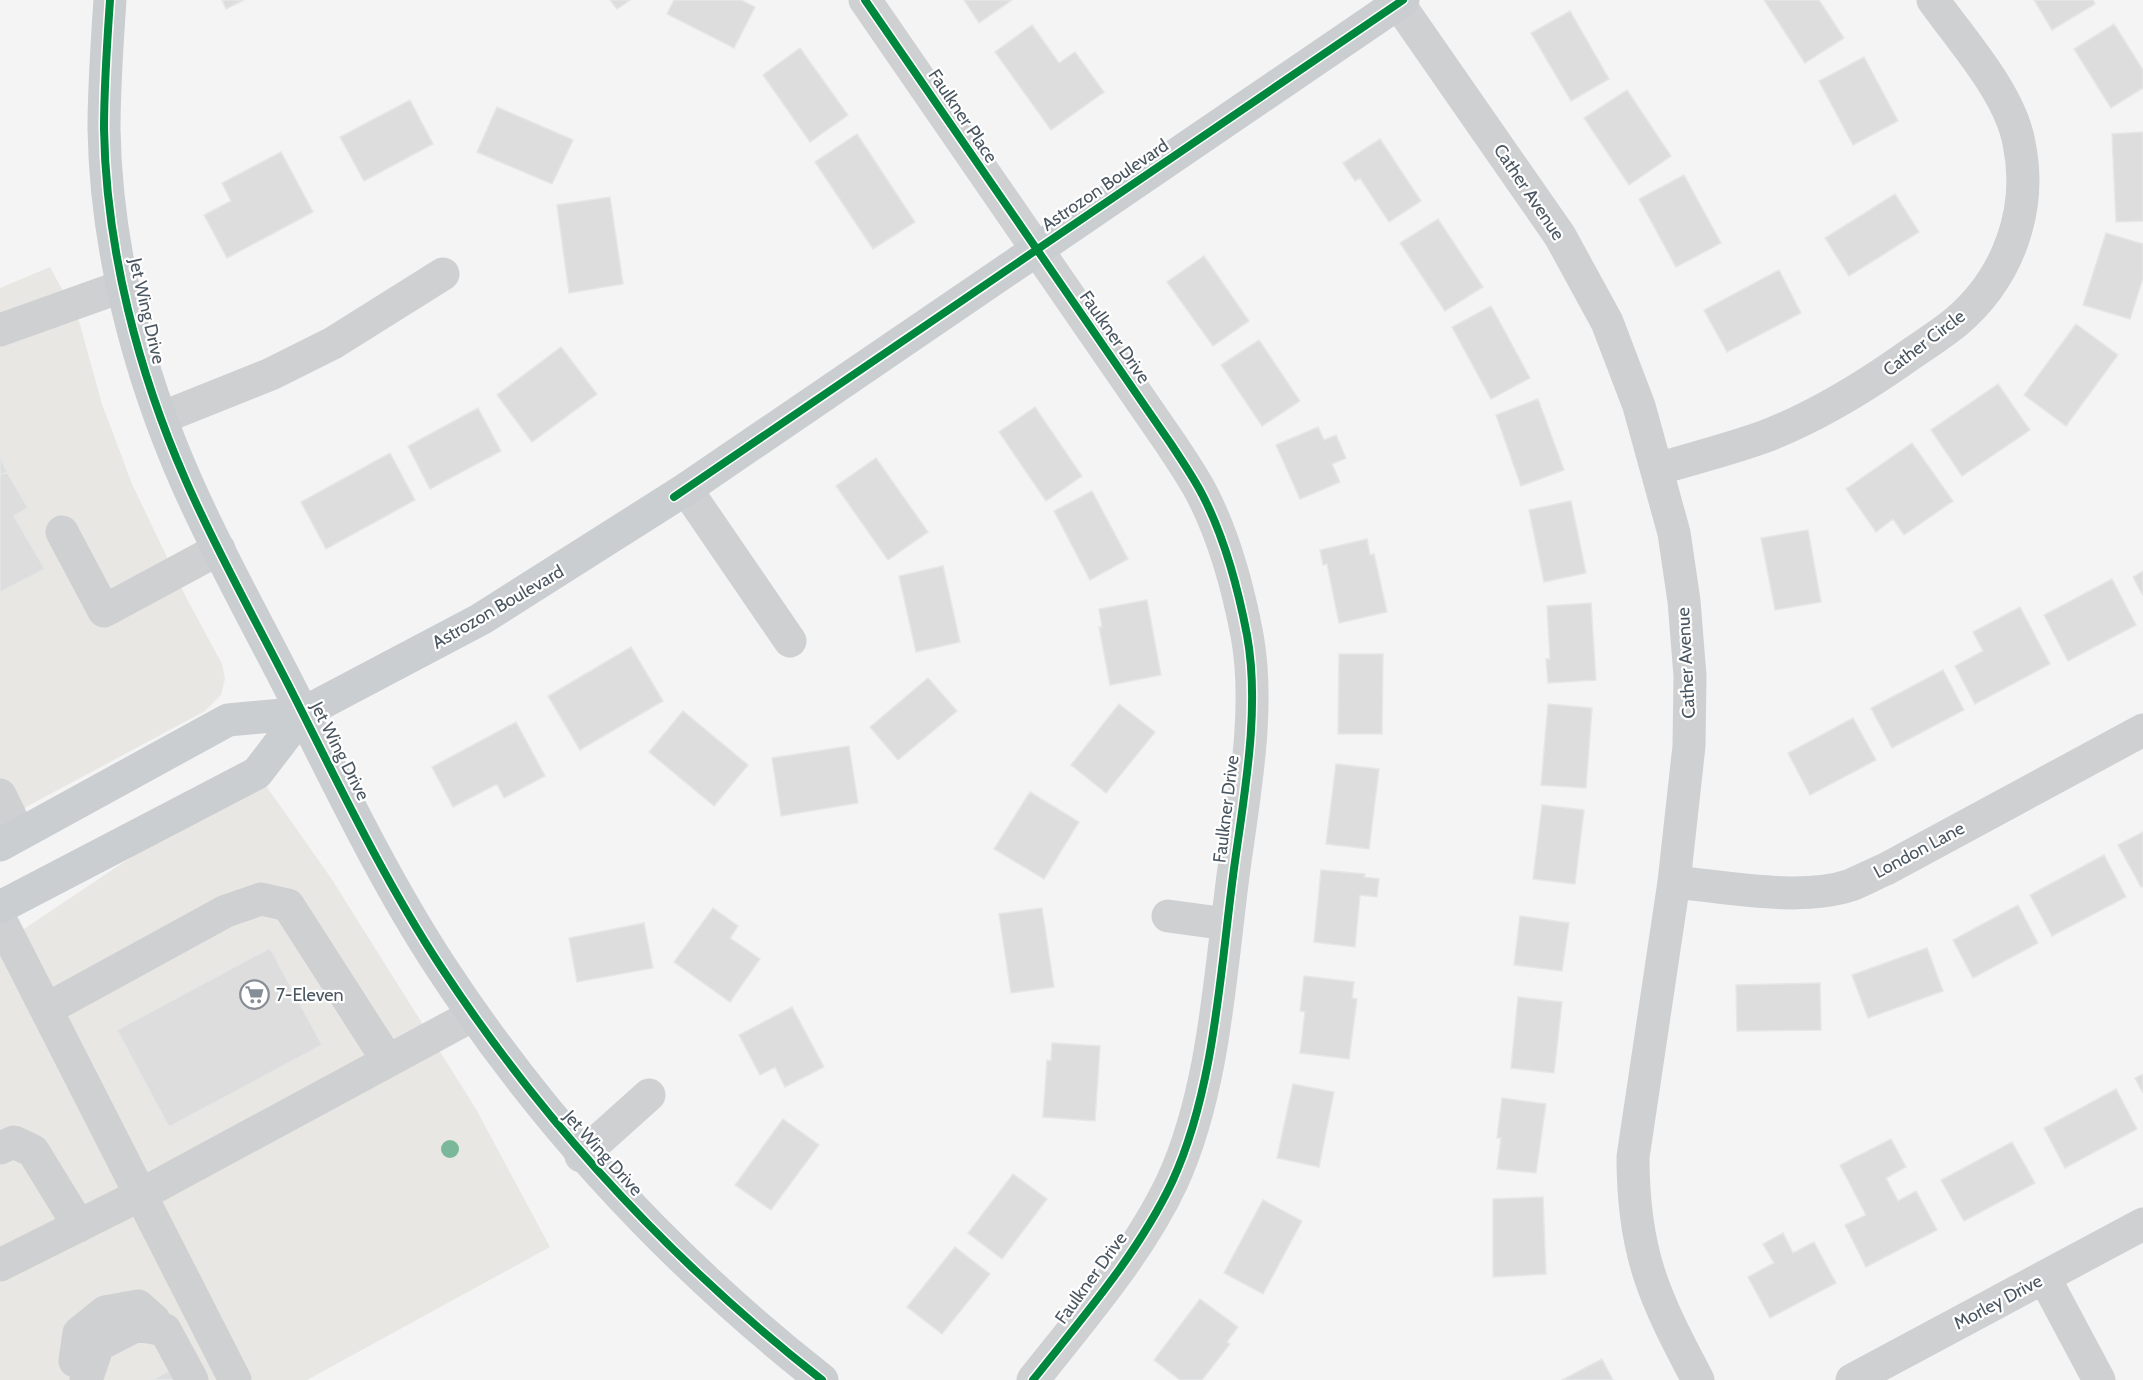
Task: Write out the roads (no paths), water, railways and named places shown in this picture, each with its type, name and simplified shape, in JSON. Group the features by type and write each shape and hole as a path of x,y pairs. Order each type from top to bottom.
{"main road":[{"name":"Jet Wing Drive","path":"110,0 104,129 109,195 123,286 161,418 186,481 303,713 386,872 439,964 512,1070 581,1155 661,1239 772,1340 822,1380"},
{"name":"Astrozon Boulevard","path":"10,840 228,720 303,713 481,619 686,489 1399,1"},
{"name":"Astrozon Boulevard","path":"0,907 257,773 303,713"}],"street":[{"name":"Faulkner Place","path":"865,0 1036,250"},
{"name":"Cather Circle","path":"1658,469 1765,436 1815,415 1866,386 1956,322 1986,292 2006,260 2018,223 2025,184 2019,141 2002,98 1933,0"},
{"name":"Cather Avenue","path":"1399,1 1560,236 1606,322 1639,406 1658,469 1675,544 1690,676 1689,746 1674,882 1633,1157 1633,1197 1638,1237 1648,1278 1666,1321 1698,1380"},
{"name":"Faulkner Drive","path":"1033,1380 1080,1320 1151,1221 1173,1180 1209,1059 1245,780 1251,700 1247,637 1229,561 1203,496 1172,444 1036,250"},
{"path":"161,418 271,374 333,344 443,274"},
{"path":"0,330 123,286"},
{"path":"686,489 790,641"},
{"path":"62,532 104,611 219,549"},
{"name":"London Lane","path":"1674,882 1775,891 1816,891 1850,885 1886,869 2143,730"},
{"path":"0,795 10,840"},
{"path":"47,1009 226,911 261,899 288,905 388,1061"},
{"path":"1168,916 1227,924"},
{"path":"0,918 235,1380"},
{"path":"0,1265 142,1194 473,1015"},
{"name":"Jet Wing Drive","path":"581,1155 649,1095"},
{"path":"0,1148 14,1142 33,1151 79,1226"},
{"name":"Morley Drive","path":"1852,1380 2143,1224"},
{"path":"2044,1277 2099,1380"},
{"path":"84,1380 98,1346 137,1325 165,1329 192,1380"}],"place":[{"name":"7-Eleven","path":"255,995"}]}
